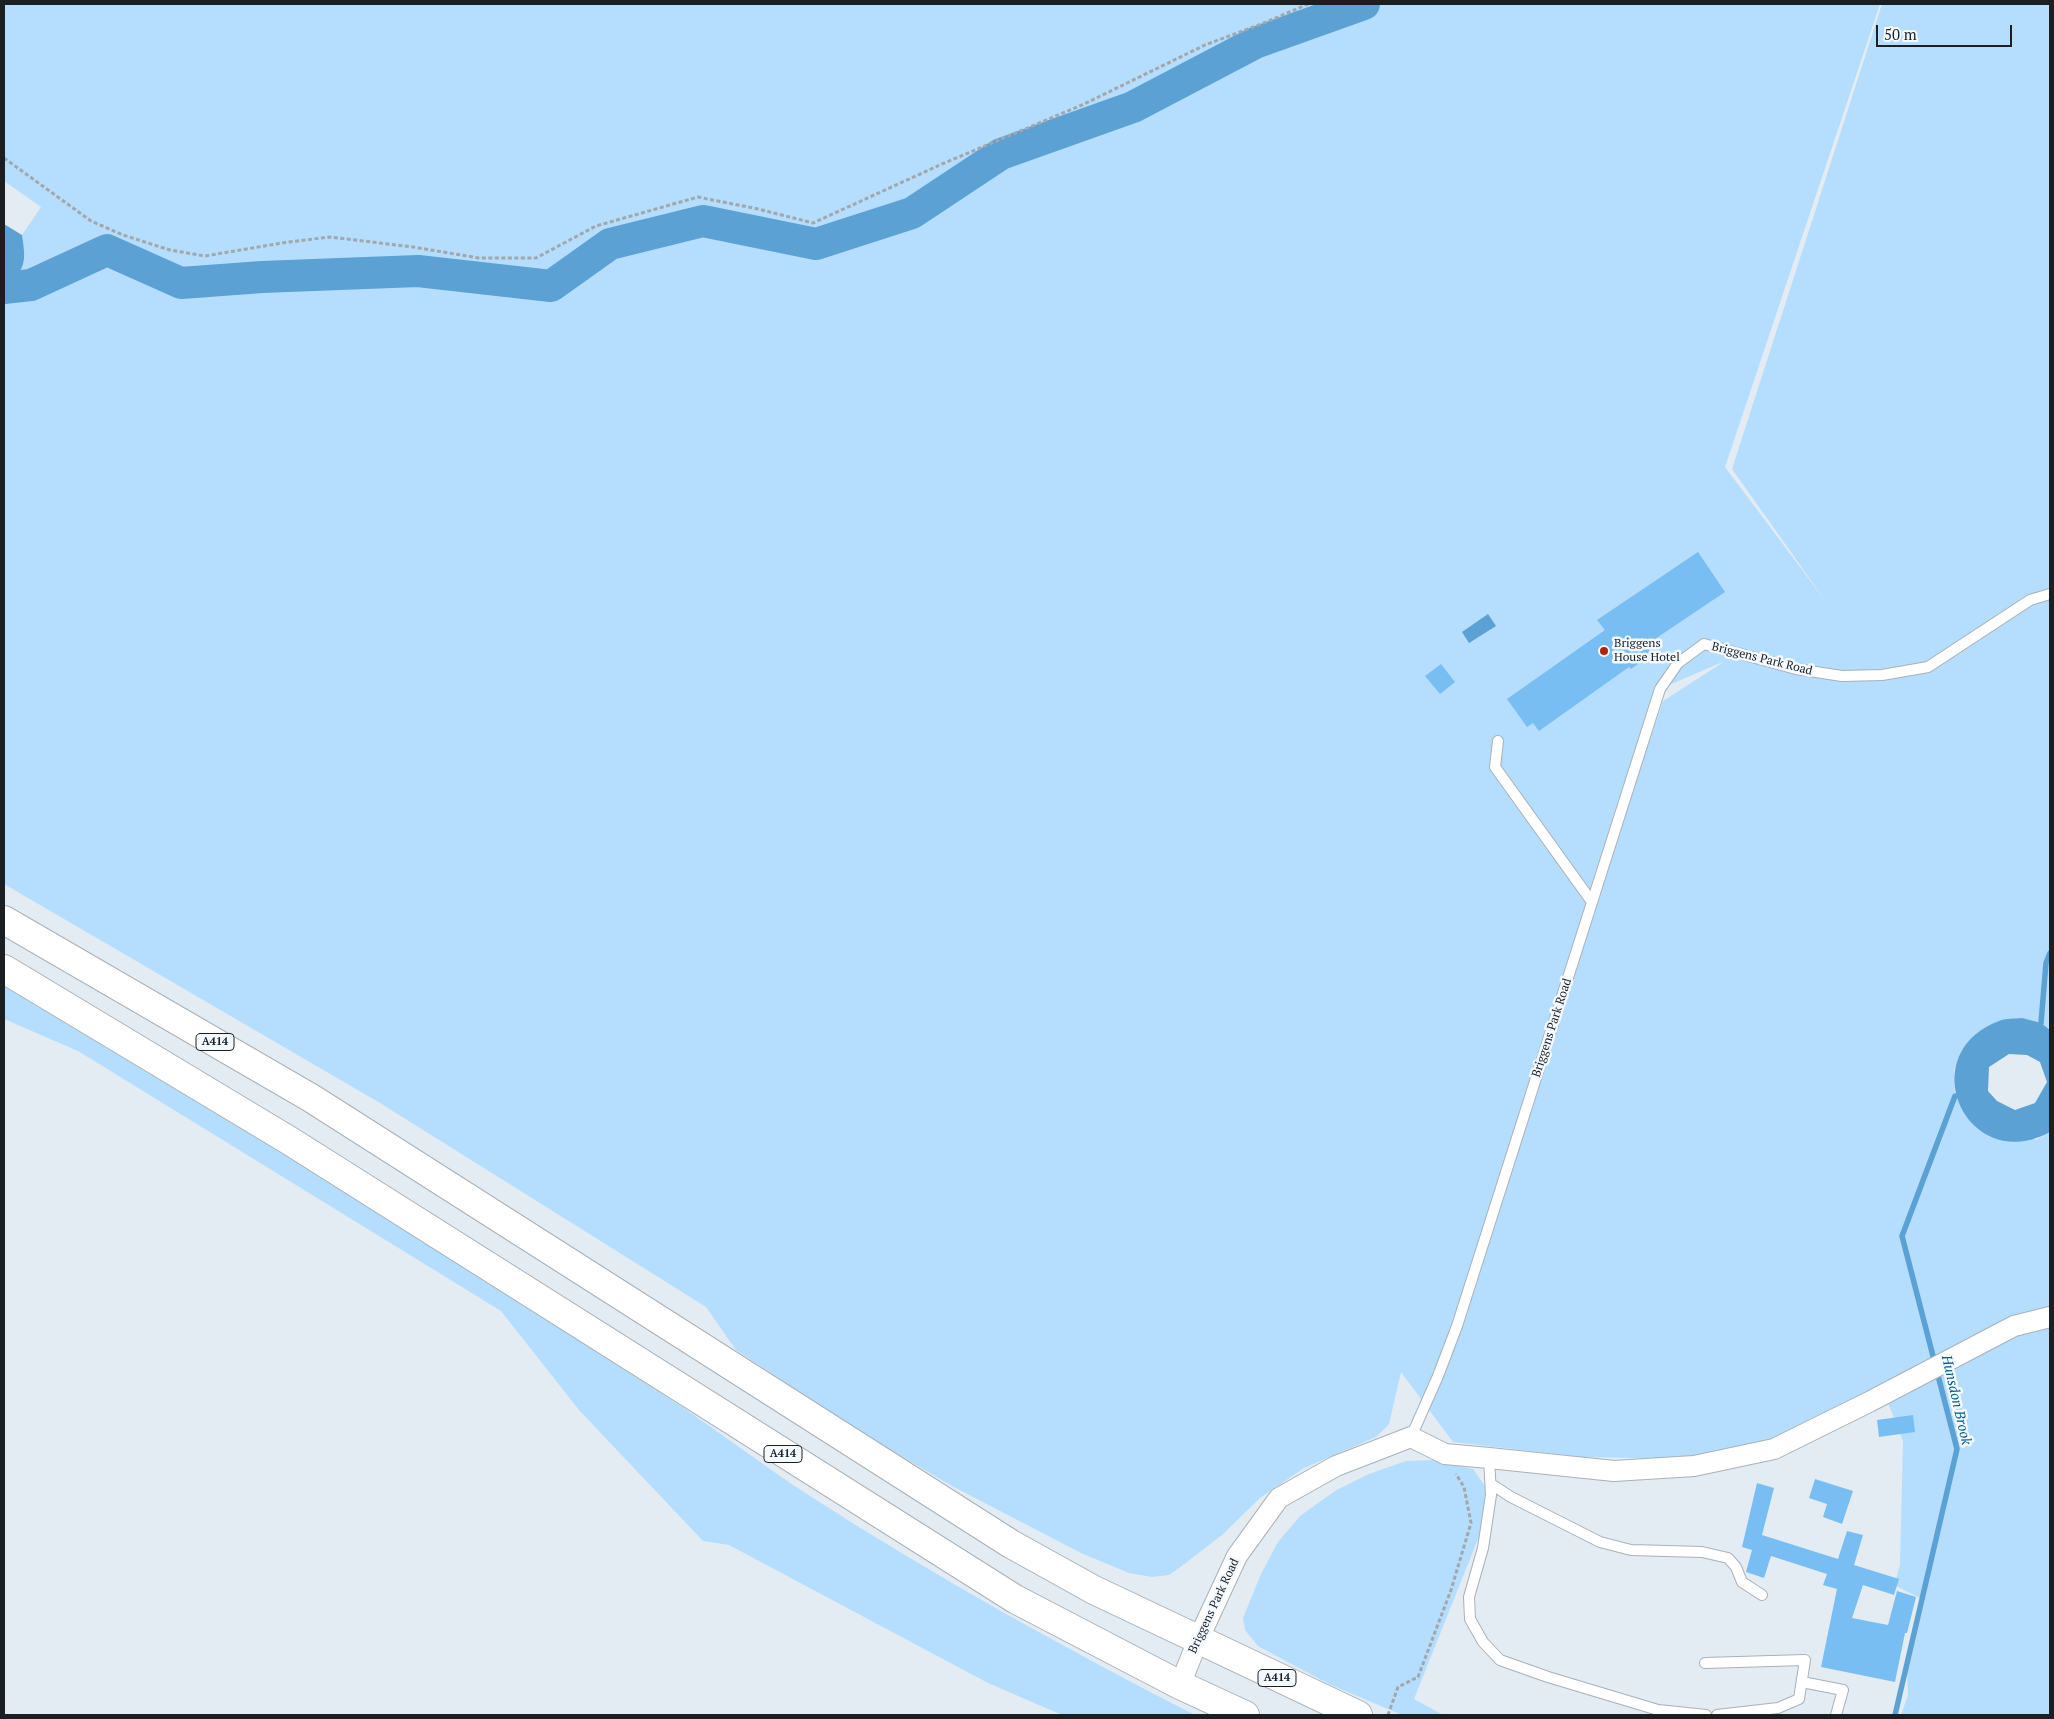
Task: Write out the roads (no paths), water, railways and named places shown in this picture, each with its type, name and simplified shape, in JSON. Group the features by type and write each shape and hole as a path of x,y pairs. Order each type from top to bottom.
{"highway":[{"name":"A414","path":"4,920 311,1098 1011,1544 1094,1590 1358,1715"},
{"name":"A414","path":"4,969 290,1141 1015,1599 1180,1685 1245,1715"}],"street":[{"path":"1411,1436 1445,1454 1614,1471 1694,1466 1774,1449 1870,1402 2014,1326 2050,1317"},
{"name":"Briggens Park Road","path":"1180,1685 1198,1640 1237,1556 1279,1498 1336,1466 1411,1436"}],"lane":[{"name":"Briggens Park Road","path":"1411,1436 1438,1376 1457,1326 1660,689 1678,663 1704,644 1796,669 1842,676 1882,674 1928,666 2030,600 2050,594"},
{"path":"1498,741 1495,767 1592,902"},
{"path":"1489,1458 1492,1495 1483,1548 1469,1597 1470,1619 1483,1642 1500,1660 1548,1677 1658,1710 1706,1715"},
{"path":"1491,1484 1511,1497 1600,1542 1630,1550 1702,1552 1728,1558 1736,1567 1742,1582 1762,1595"},
{"path":"1705,1663 1805,1660 1799,1699 1778,1708 1717,1715"},
{"path":"1802,1682 1843,1690 1836,1715"}],"waterway":[{"path":"4,288 31,285 107,250 181,283 262,277 418,271 551,286 610,244 703,221 816,244 912,213 1001,154 1133,107 1255,43 1364,4"},
{"path":"2041,1023 2046,963 2050,953"},
{"name":"Hunsdon Brook","path":"1895,1715 1957,1449 1902,1236 1955,1096"}],"place":[{"name":"Briggens House Hotel","path":"1604,651"}]}
